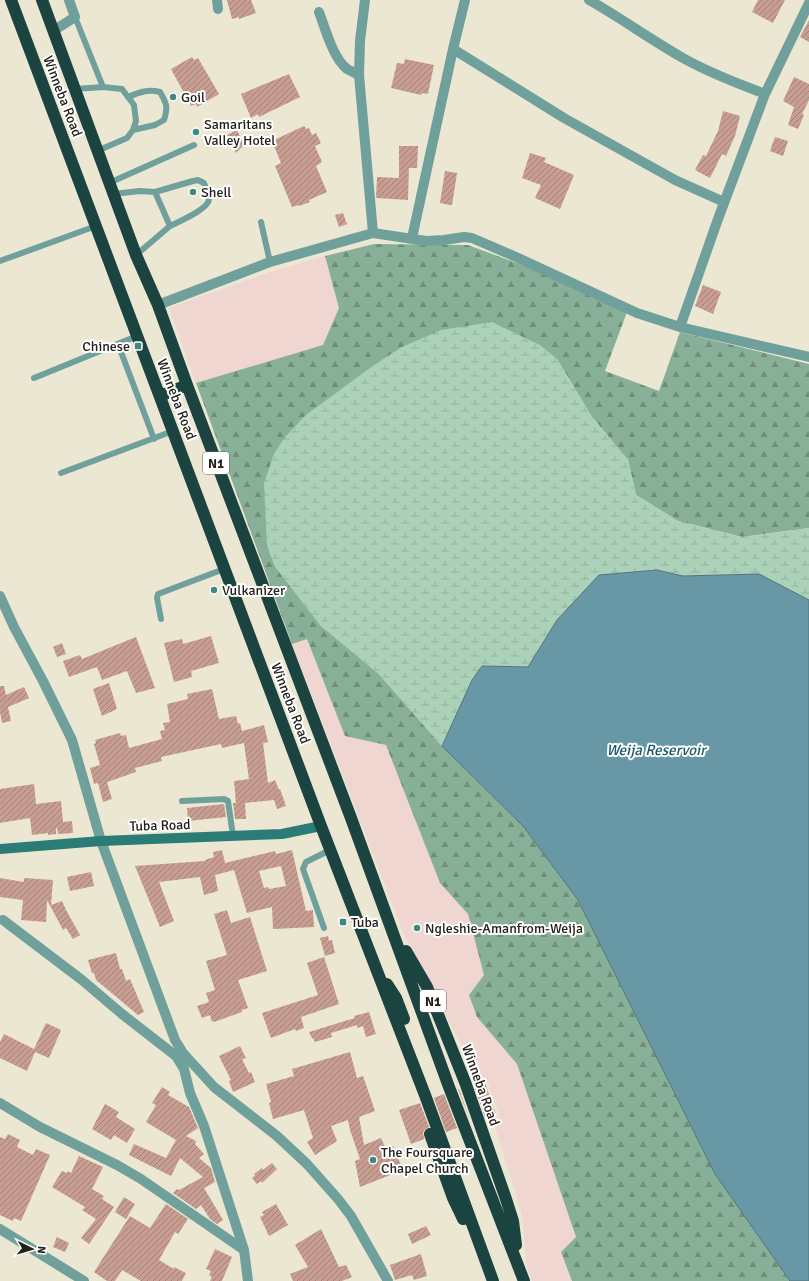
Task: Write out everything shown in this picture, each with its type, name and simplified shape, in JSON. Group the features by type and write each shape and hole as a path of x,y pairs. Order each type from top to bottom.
{"highway":[{"name":"Winneba Road","path":"11,0 224,569 375,966 382,1003 453,1198 492,1278"},
{"name":"Winneba Road","path":"42,0 111,189 136,255 158,305 391,925 418,984 443,1047 508,1224 524,1281"},
{"path":"160,396 187,385"},
{"name":"Winneba Road","path":"375,966 396,998 429,1085 474,1207 492,1278"}],"street":[{"path":"53,31 75,17 69,0"},
{"path":"365,0 360,41 359,75 374,233"},
{"path":"412,238 452,49 465,0"},
{"path":"589,0 611,12 683,58 721,77 765,94"},
{"path":"680,327 724,202 765,94 809,1"},
{"path":"318,12 332,46 342,64 359,75"},
{"path":"452,49 564,118 675,180 724,202"},
{"path":"158,305 270,262 374,233 426,241 464,237 472,238 516,256 638,313 680,327 809,357"},
{"path":"0,596 14,627 72,740 101,841 175,1040 190,1093 204,1126 244,1250 248,1281"},
{"name":"Tuba Road","path":"0,849 101,841 282,834 321,826"},
{"path":"3,920 82,980 122,1014 179,1054 214,1087 277,1136 308,1164 352,1216 388,1281"},
{"path":"1,1106 117,1165 141,1179 244,1250"},
{"path":"0,1229 84,1281"}],"lane":[{"path":"75,17 103,88"},
{"path":"75,89 122,89 134,105 136,121 133,130 127,138 97,151"},
{"path":"128,96 143,91 154,90 160,92 166,102 167,110 164,120 155,125 133,130"},
{"path":"111,189 194,145"},
{"path":"111,189 155,192 198,180 204,183 209,199 208,204 170,226 136,255"},
{"path":"155,192 170,226"},
{"path":"261,222 270,262"},
{"path":"0,261 96,226"},
{"path":"34,378 137,336"},
{"path":"118,344 154,438"},
{"path":"61,473 173,432"},
{"path":"161,619 156,598 158,594 224,569"},
{"path":"182,801 224,799 228,801 233,836"},
{"path":"324,928 303,869 306,862 330,850"}],"shaded area":[{"path":"325,256 339,308 323,346 196,383 169,308 270,272"},
{"path":"307,639 345,736 386,745 440,883 468,914 484,975 477,1017 517,1064 576,1238 561,1252 572,1281 532,1281 527,1267 522,1214 495,1127 499,1115 487,1080 477,1073 431,989 403,932 292,644"}],"green space":[{"path":"374,244 468,245 530,268 627,312 605,371 659,391 680,332 809,364 809,528 742,537 678,521 636,495 628,460 592,417 557,359 320,625 379,674 442,746 523,826 578,900 715,1174 790,1281 572,1281 561,1252 576,1237 517,1064 477,1017 469,995 484,975 468,914 440,883 386,745 345,736 307,639 292,644 196,383 323,345 339,308 325,256"},
{"path":"492,322 540,345 557,359 592,417 628,460 636,495 678,521 742,537 809,528 809,600 759,574 683,576 657,570 557,620 528,667 482,666 472,680 442,746 379,674 320,625 275,567 267,546 264,483 274,454 285,437 306,415 374,365 402,347 441,330"}],"water":[{"name":"Weija Reservoir","path":"657,570 683,576 759,574 809,600 809,1281 790,1281 715,1174 578,900 523,826 442,746 472,680 482,666 528,667 557,620 599,575"}],"building":[{"path":"227,0 251,0 256,13 239,19 239,17 232,19"},
{"path":"758,0 785,0 773,23 752,12"},
{"path":"809,20 809,42 800,37"},
{"path":"192,57 194,60 198,58 219,94 197,107 196,104 191,106 171,69"},
{"path":"405,59 434,65 428,94 422,93 421,95 391,88 397,63 404,64"},
{"path":"289,74 300,97 259,117 258,114 251,118 241,94"},
{"path":"794,77 809,84 809,100 802,114 804,115 798,129 788,125 794,107 783,101"},
{"path":"723,111 740,116 735,136 726,156 722,154 710,178 695,170 703,155 706,156 718,131"},
{"path":"304,126 306,129 309,128 312,135 316,133 321,143 315,146 322,162 316,166 327,192 309,200 310,202 292,207 275,166 281,163 272,141"},
{"path":"237,130 244,145 236,153 227,135"},
{"path":"775,137 788,141 783,156 770,151"},
{"path":"399,146 418,146 417,168 409,168 408,200 376,198 377,177 399,178"},
{"path":"530,153 546,158 544,162 574,175 560,209 535,198 541,185 522,178"},
{"path":"445,171 457,173 452,205 440,203"},
{"path":"343,213 347,224 339,227 335,215"},
{"path":"703,285 721,292 713,314 695,306"},
{"path":"211,636 219,663 191,671 192,677 174,682 164,643 182,639 183,644"},
{"path":"136,637 155,688 136,693 127,671 102,680 97,667 69,677 63,661 80,655 82,659"},
{"path":"62,643 66,654 57,657 53,647"},
{"path":"109,683 117,709 102,716 93,689"},
{"path":"0,686 4,686 6,695 24,687 29,698 8,707 11,721 2,723 0,712"},
{"path":"212,689 219,719 236,716 242,731 264,725 268,742 263,743 268,783 275,780 286,806 277,809 274,800 245,803 246,819 235,819 233,803 236,803 234,781 249,779 244,743 222,748 221,744 161,757 162,761 135,768 136,772 107,782 112,799 103,802 98,783 94,784 90,768 100,765 94,744 96,743 95,740 120,733 121,736 126,735 129,748 162,739 160,731 165,730 163,723 170,722 167,704 188,699 187,694"},
{"path":"34,784 36,804 61,801 63,822 72,821 73,833 58,834 56,828 56,834 48,835 48,833 32,835 30,818 0,823 0,789"},
{"path":"224,804 226,817 188,821 187,808"},
{"path":"222,850 225,863 275,851 276,854 292,850 306,911 313,910 314,927 273,929 272,907 247,913 234,870 215,875 218,891 204,895 200,877 159,882 174,921 160,927 135,866 205,861 214,857 213,852","holes":["281,866 286,886 269,889 268,887 264,888 259,871"]},
{"path":"91,872 94,886 70,891 67,877"},
{"path":"0,878 24,882 24,878 53,880 51,905 62,901 80,935 73,939 66,928 63,930 47,900 46,922 21,920 23,900 0,897"},
{"path":"227,910 231,923 250,917 267,971 238,980 248,1008 242,1010 242,1012 212,1022 210,1015 202,1018 197,1006 209,1002 206,993 215,990 206,961 227,955 214,914"},
{"path":"328,936 329,941 332,940 335,953 325,956 320,938"},
{"path":"116,953 120,969 122,969 126,981 130,979 144,1012 138,1015 96,980 94,973 92,973 88,960"},
{"path":"324,957 339,1004 301,1017 304,1028 296,1031 295,1029 271,1038 262,1013 318,995 307,963"},
{"path":"369,1012 376,1034 366,1037 363,1026 357,1028 357,1025 331,1033 332,1037 315,1042 309,1032 355,1018 354,1016"},
{"path":"46,1023 61,1030 49,1058 35,1052 27,1071 0,1058 0,1042 4,1034 34,1049"},
{"path":"240,1046 246,1058 242,1059 249,1073 251,1072 255,1082 233,1092 229,1081 231,1080 219,1056"},
{"path":"350,1052 357,1078 363,1076 375,1111 359,1117 364,1145 381,1138 386,1149 393,1146 403,1170 360,1187 355,1161 360,1159 348,1120 331,1126 337,1141 315,1155 307,1142 313,1138 304,1110 273,1119 269,1103 271,1102 266,1084 294,1076 292,1069"},
{"path":"484,1080 496,1114 485,1118 474,1084"},
{"path":"162,1087 170,1092 168,1095 189,1107 198,1128 186,1136 196,1141 195,1144 204,1154 199,1158 211,1168 215,1182 204,1188 223,1220 217,1224 210,1219 201,1205 196,1209 173,1193 177,1189 179,1190 203,1177 180,1158 171,1176 129,1155 134,1144 166,1158 176,1140 146,1122 156,1105 152,1103"},
{"path":"458,1089 459,1089 471,1123"},
{"path":"444,1094 457,1128 446,1132 434,1098"},
{"path":"420,1103 429,1127 423,1132 424,1139 411,1144 399,1110"},
{"path":"105,1104 119,1112 116,1117 135,1129 127,1143 114,1135 111,1140 92,1129"},
{"path":"8,1134 20,1140 17,1147 33,1155 36,1149 50,1155 21,1221 14,1218 13,1221 0,1215 0,1137 5,1139"},
{"path":"79,1156 103,1167 92,1189 104,1196 102,1199 114,1207 89,1244 81,1238 96,1219 82,1210 85,1207 52,1187 62,1171 67,1173 68,1171 71,1173"},
{"path":"272,1163 277,1169 262,1183 261,1181 257,1184 252,1178 255,1175 254,1174 262,1168 263,1170"},
{"path":"124,1197 135,1204 126,1219 115,1212"},
{"path":"166,1204 188,1219 178,1234 175,1232 159,1260 174,1269 174,1267 186,1273 182,1281 141,1281 122,1270 115,1281 107,1281 94,1272 130,1216 150,1228"},
{"path":"276,1204 288,1225 269,1236 260,1217 264,1215 262,1212"},
{"path":"426,1226 431,1235 412,1244 408,1234"},
{"path":"321,1229 339,1267 346,1265 352,1277 342,1281 293,1281 290,1274 308,1267 295,1245"},
{"path":"57,1237 69,1243 65,1252 53,1247"},
{"path":"215,1249 232,1257 222,1281 210,1281 212,1277 209,1275 211,1271 206,1269"},
{"path":"421,1254 427,1276 414,1280 412,1275 395,1280 390,1265"}],"place":[{"name":"Goil","path":"173,97"},
{"name":"Samaritans Valley Hotel","path":"196,132"},
{"name":"Shell","path":"193,192"},
{"name":"Chinese","path":"138,346"},
{"name":"Vulkanizer","path":"214,590"},
{"name":"Tuba","path":"343,922"},
{"name":"Ngleshie-Amanfrom-Weija","path":"417,928"},
{"name":"The Foursquare Chapel Church","path":"373,1160"}]}
